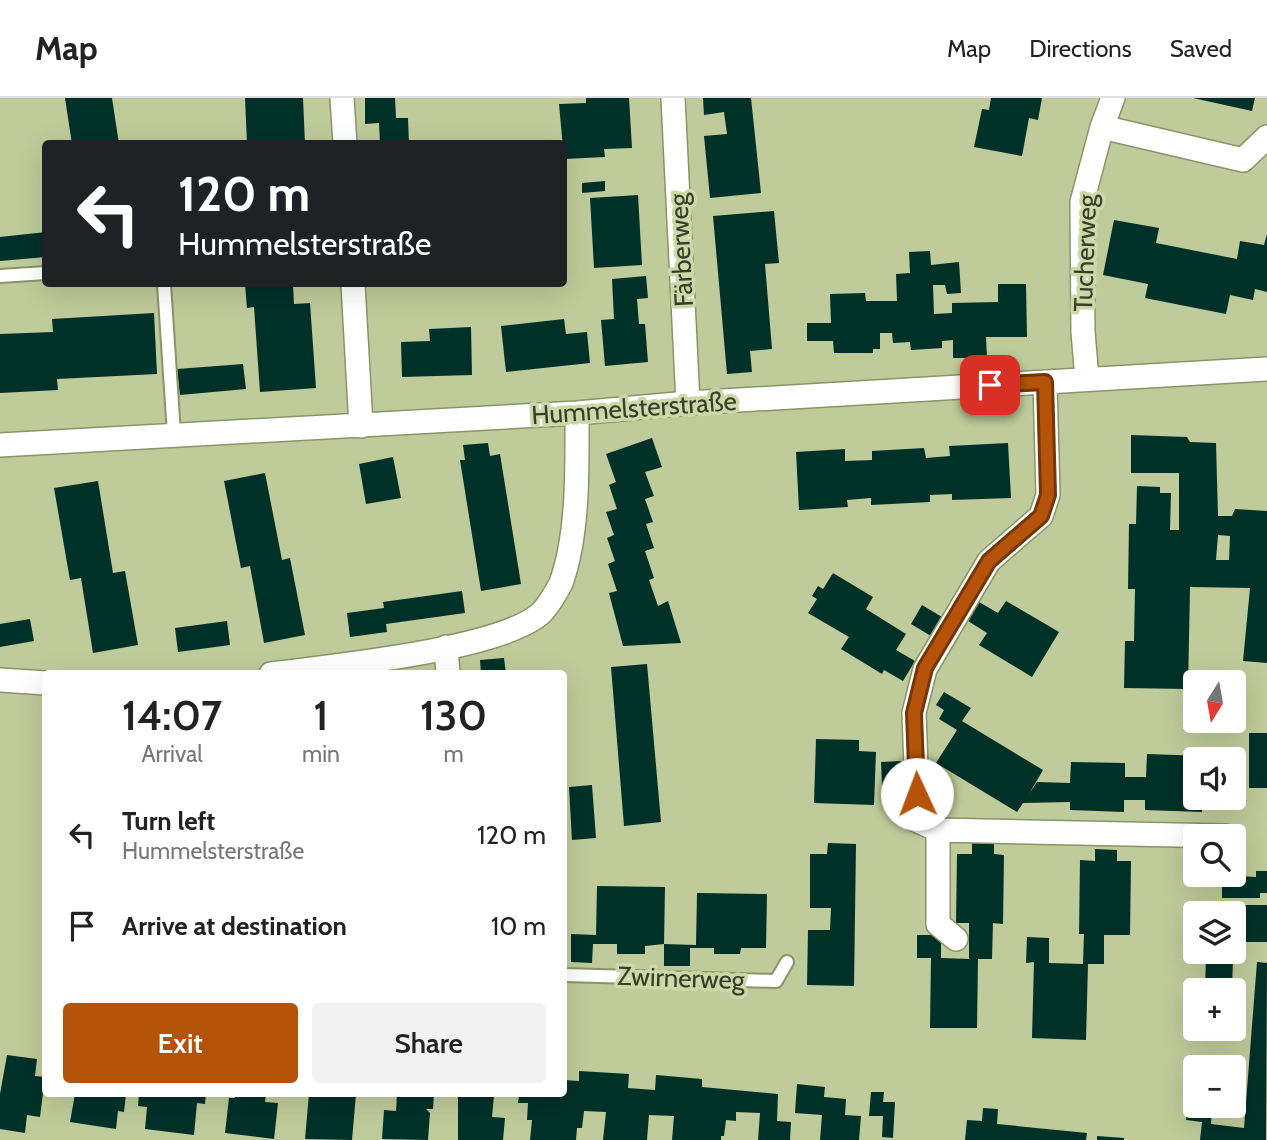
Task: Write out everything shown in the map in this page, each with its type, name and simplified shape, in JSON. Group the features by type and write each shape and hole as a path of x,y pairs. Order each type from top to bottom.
{"street":[{"path":"342,98 345,140"},
{"name":"Färberweg","path":"673,98 688,403"},
{"name":"Tucherweg","path":"1087,379 1083,332 1082,202 1102,127 1113,98"},
{"path":"1102,127 1242,160 1267,137"},
{"path":"353,287 361,426"},
{"name":"Hummelsterstraße","path":"0,445 578,413 688,403 1267,369"},
{"path":"1045,382 1048,495 1041,516 989,561 925,668 914,713 918,821 938,830 1183,835"},
{"path":"297,670 446,647 500,634 540,614 560,584 574,516 578,413"},
{"path":"446,647 448,670"},
{"path":"0,680 42,683"},
{"path":"938,830 938,924 956,939"}],"lane":[{"path":"0,276 42,273"},
{"path":"164,287 174,435"},
{"name":"Zwirnerweg","path":"567,975 776,981 787,962"}],"building":[{"path":"65,98 112,98 118,140 71,140"},
{"path":"245,98 303,98 305,140 247,140"},
{"path":"365,98 395,98 396,118 408,118 409,140 380,140 379,123 365,124"},
{"path":"586,98 629,98 632,148 604,149 605,157 567,159 567,140 562,140 559,104 586,103"},
{"path":"703,98 751,98 761,193 710,198 704,136 727,134 724,112 704,115"},
{"path":"991,98 1042,98 1038,120 1029,118 1022,156 974,147 982,109 989,110"},
{"path":"1193,98 1255,98 1252,111"},
{"path":"605,181 605,191 582,193 582,183"},
{"path":"638,195 642,265 594,268 590,198"},
{"path":"774,211 779,263 765,264 772,349 750,351 752,372 727,374 713,216"},
{"path":"1114,220 1159,228 1156,243 1237,259 1240,241 1264,245 1267,234 1267,292 1255,289 1253,300 1230,295 1226,314 1145,298 1148,284 1103,275"},
{"path":"42,232 42,257 0,261 0,237"},
{"path":"930,251 931,265 959,262 961,293 947,294 945,285 933,285 934,314 952,313 952,303 998,302 998,284 1026,284 1027,337 986,337 987,358 953,358 953,340 942,341 942,348 911,350 910,342 893,343 892,333 880,333 880,349 873,349 873,353 834,353 833,341 807,341 807,323 831,323 830,294 865,293 866,301 897,301 896,274 910,273 909,252"},
{"path":"646,276 648,298 637,299 639,324 645,324 648,362 605,366 601,320 614,319 612,279"},
{"path":"245,287 293,287 294,304 310,303 316,388 260,392 254,307 247,308"},
{"path":"154,313 157,374 57,379 58,390 0,393 0,334 53,332 52,319"},
{"path":"564,319 566,334 587,332 590,363 506,372 501,326"},
{"path":"471,327 472,375 402,377 401,342 430,341 429,329"},
{"path":"243,364 246,389 180,395 177,369"},
{"path":"1131,435 1187,437 1190,442 1216,443 1218,516 1232,516 1235,509 1267,511 1267,663 1243,661 1250,588 1190,587 1188,670 1183,670 1183,689 1124,688 1125,641 1134,641 1135,589 1128,589 1129,524 1136,524 1137,486 1160,487 1160,493 1171,493 1170,530 1179,530 1179,473 1131,473","holes":["1218,535 1230,536 1229,560 1216,560"]},
{"path":"652,438 662,467 645,472 654,496 645,499 653,522 646,524 654,548 645,551 654,578 649,580 658,606 668,601 681,643 623,646 609,593 617,591 608,564 615,561 607,538 614,535 606,512 617,509 609,485 616,482 606,454"},
{"path":"488,443 490,456 500,454 521,584 481,591 460,460 465,460 463,445"},
{"path":"1008,443 1011,498 952,500 952,494 930,495 930,502 871,505 871,498 847,500 848,507 799,510 796,452 845,449 845,461 872,460 872,451 924,448 926,458 950,456 949,446"},
{"path":"393,457 401,498 366,504 359,464"},
{"path":"265,473 282,560 290,558 305,635 264,643 250,566 241,568 224,481"},
{"path":"98,481 113,573 125,571 138,645 93,653 81,578 70,580 54,488"},
{"path":"833,573 873,597 866,609 906,634 896,650 915,661 903,681 884,670 882,674 841,649 849,637 808,613 817,599 812,596 818,586 823,589"},
{"path":"462,591 465,613 386,624 387,632 350,637 347,613 384,608 383,602"},
{"path":"1006,601 1059,632 1032,677 979,645 987,633 968,621 979,602 998,613"},
{"path":"922,605 942,617 931,636 911,624"},
{"path":"30,619 34,641 0,647 0,624"},
{"path":"227,621 230,645 178,652 175,628"},
{"path":"504,658 506,670 481,670 480,660"},
{"path":"647,664 661,822 624,826 611,667"},
{"path":"944,692 971,708 962,721 1043,770 1029,794 1037,782 1070,783 1071,762 1125,763 1125,777 1146,777 1147,754 1183,755 1183,810 1202,812 1145,810 1145,800 1124,800 1124,812 1070,810 1070,802 1023,803 1017,812 936,763 957,730 939,719 944,710 936,705"},
{"path":"1249,733 1267,733 1267,788 1249,788"},
{"path":"816,739 859,740 859,751 876,752 874,805 814,803"},
{"path":"902,761 902,784 882,785 881,762"},
{"path":"592,785 596,838 572,840 569,787"},
{"path":"972,842 994,842 994,854 1004,855 1003,924 993,923 992,959 978,959 977,1028 930,1028 931,958 917,958 917,935 941,935 941,958 969,959 969,923 956,923 957,854 972,854"},
{"path":"828,843 856,844 854,986 807,985 808,930 830,930 831,908 810,908 810,854 827,854"},
{"path":"1095,849 1117,850 1117,861 1131,861 1130,935 1104,935 1104,964 1088,964 1086,1040 1032,1038 1034,962 1026,963 1027,937 1049,938 1049,963 1083,964 1084,934 1079,934 1080,860 1095,861"},
{"path":"1256,871 1267,871 1267,893 1260,893 1260,898 1222,898 1222,887 1246,887 1246,876 1256,877"},
{"path":"597,886 665,887 664,944 645,946 645,954 617,954 617,944 593,944 592,963 571,962 571,934 596,935"},
{"path":"697,893 767,894 766,948 741,948 740,954 714,954 714,948 690,948 690,966 664,966 664,944 696,945"},
{"path":"1246,905 1267,905 1267,942 1246,942"},
{"path":"1257,962 1267,963 1266,1140 1200,1140 1202,1122 1186,1120 1211,1118 1211,1124 1244,1128"},
{"path":"1206,964 1233,964 1232,978 1205,978"},
{"path":"7,1055 37,1059 35,1076 42,1077 40,1117 27,1115 25,1133 0,1129 0,1094"},
{"path":"579,1071 629,1074 628,1088 655,1090 656,1075 702,1079 702,1087 778,1094 777,1121 791,1122 790,1140 758,1140 760,1113 736,1112 736,1121 726,1120 721,1140 672,1140 674,1116 649,1115 647,1140 603,1140 606,1112 584,1111 582,1128 577,1128 576,1140 530,1140 532,1120 527,1120 528,1103 518,1103 519,1097 567,1097 567,1080 579,1081"},
{"path":"797,1084 825,1087 824,1097 846,1099 845,1115 861,1116 859,1140 820,1140 822,1115 795,1113"},
{"path":"871,1092 884,1092 883,1102 895,1102 893,1138 882,1137 883,1116 869,1116"},
{"path":"74,1097 126,1097 124,1112 118,1111 116,1129 70,1122"},
{"path":"139,1097 206,1097 205,1104 197,1103 194,1135 145,1129 147,1107 138,1106"},
{"path":"266,1097 265,1102 278,1103 274,1139 225,1133 229,1098"},
{"path":"309,1097 356,1097 352,1140 305,1139"},
{"path":"397,1097 434,1097 433,1109 426,1109 430,1113 428,1140 382,1139 384,1110 396,1111"},
{"path":"458,1097 494,1097 492,1117 505,1118 503,1140 458,1140"},
{"path":"983,1108 998,1109 997,1124 1087,1133 1086,1140 965,1140 967,1120 982,1121"},
{"path":"1097,1136 1124,1138 1124,1140 1097,1140"}],"route":[{"path":"917,794 914,713 925,668 989,561 1041,516 1048,495 1045,382 990,385"}]}
